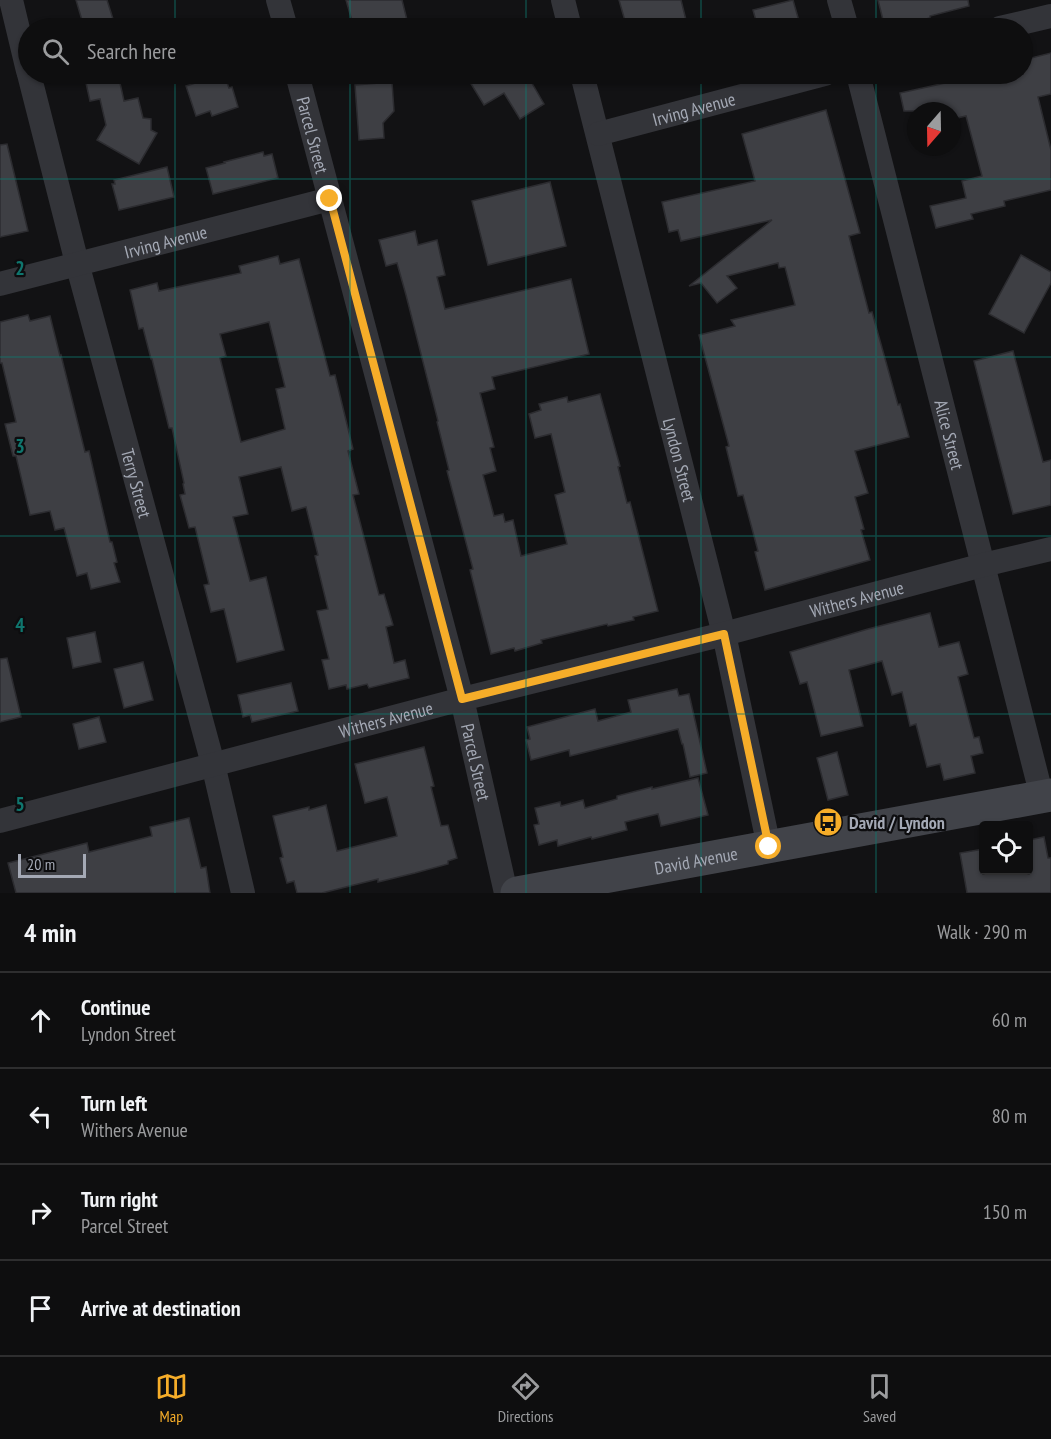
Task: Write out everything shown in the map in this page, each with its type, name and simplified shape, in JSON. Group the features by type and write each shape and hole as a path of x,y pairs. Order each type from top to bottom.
{"main road":[{"name":"David Avenue","path":"516,893 1046,796"}],"street":[{"name":"Terry Street","path":"11,0 18,28"},
{"path":"278,0 283,18"},
{"path":"563,0 568,18"},
{"path":"839,0 844,18"},
{"path":"1033,20 1051,16"},
{"name":"Terry Street","path":"32,84 77,263 213,764 243,893"},
{"name":"Parcel Street","path":"300,84 462,699 506,893"},
{"name":"Lyndon Street","path":"585,84 724,634 769,847"},
{"name":"Irving Avenue","path":"598,134 787,84"},
{"name":"Alice Street","path":"861,84 983,565 1046,796"},
{"name":"Irving Avenue","path":"0,284 330,199"},
{"name":"Withers Avenue","path":"0,821 462,699 1051,549"}],"building":[{"path":"76,0 107,0 113,18 81,18"},
{"path":"346,0 402,0 406,18 351,18"},
{"path":"619,0 681,0 686,18 624,18"},
{"path":"793,0 798,18 755,18 753,10"},
{"path":"878,0 968,0 969,6 930,16 930,18 882,18"},
{"path":"1051,53 1051,94 1038,97 1051,150 1051,190 1004,201 1005,206 971,214 973,219 936,228 930,206 966,198 962,181 982,176 966,116 961,117 961,102 907,102 907,111 904,111 900,93 940,84 1033,84 1033,58"},
{"path":"86,84 120,84 124,101 138,98 143,118 151,119 151,130 157,133 139,164 97,140 106,125 100,99 90,101"},
{"path":"228,84 229,88 232,87 238,107 212,116 210,111 196,116 186,86"},
{"path":"392,84 394,111 383,123 384,138 359,140 355,85"},
{"path":"471,84 532,84 544,104 520,119 504,93 484,105"},
{"path":"826,110 860,233 849,236 869,313 872,312 909,437 855,451 868,493 855,497 864,529 861,530 870,560 765,590 755,552 758,551 743,495 738,496 726,447 729,446 699,335 735,326 731,320 795,305 785,267 779,268 778,263 727,276 737,288 717,303 701,283 689,286 772,220 681,241 678,230 669,232 662,202 755,181 742,134"},
{"path":"7,144 28,231 0,237 0,145"},
{"path":"263,152 264,156 272,154 278,178 213,194 206,168"},
{"path":"167,167 174,197 119,210 112,184 115,184 114,180"},
{"path":"550,182 566,246 488,265 472,201"},
{"path":"415,231 418,245 437,240 445,275 437,277 445,309 571,279 589,354 492,377 495,389 480,393 494,447 490,448 496,471 483,475 494,516 503,514 505,522 513,520 521,556 567,544 555,495 565,492 551,434 535,438 529,414 541,410 539,404 567,397 568,402 600,394 620,466 618,467 627,503 630,502 658,611 633,617 634,620 541,640 542,643 515,651 514,648 491,654 470,570 473,569 447,471 449,470 438,421 406,295 397,263 386,266 379,240"},
{"path":"1021,255 1051,272 1051,283 1024,333 989,314"},
{"path":"278,256 280,264 299,259 330,376 335,375 353,449 348,451 359,494 353,495 379,595 384,594 393,625 386,627 394,663 405,660 409,678 369,688 367,684 347,689 346,685 329,689 322,660 329,659 317,611 328,609 315,556 318,555 306,507 292,511 281,467 239,477 248,514 233,517 250,581 266,577 284,650 237,662 224,609 211,612 204,585 209,584 195,527 189,528 180,495 185,494 184,483 172,428 169,428 152,359 143,328 139,329 130,290 157,283 159,291 241,273 239,266","holes":["269,322 285,387 276,389 285,429 241,442 220,358 226,356 220,334"]},
{"path":"28,315 30,321 50,316 85,452 89,451 120,582 91,589 87,573 77,576 64,528 55,530 50,511 30,515 16,456 13,456 5,424 16,422 2,363 0,363 0,322"},
{"path":"1013,351 1043,462 1051,460 1051,505 1013,514 974,361"},
{"path":"930,613 939,647 959,642 968,674 958,677 974,738 979,737 983,753 971,756 975,773 944,780 940,764 927,767 916,724 910,726 902,692 892,695 882,661 849,670 863,726 821,736 807,682 800,684 790,652"},
{"path":"95,632 101,662 73,668 67,638"},
{"path":"7,658 21,717 0,722 0,659"},
{"path":"143,662 153,700 124,708 114,669"},
{"path":"291,683 298,711 252,722 250,715 243,717 238,695"},
{"path":"677,689 679,696 689,694 707,773 690,777 678,729 570,756 569,750 531,760 526,740 530,739 527,727 595,709 598,721 631,712 628,700"},
{"path":"99,717 106,742 79,749 73,724"},
{"path":"424,747 441,826 448,825 457,858 448,861 448,864 378,882 378,879 322,893 297,893 294,881 287,883 273,816 326,805 337,851 397,836 387,797 365,803 355,764"},
{"path":"837,752 848,795 828,800 817,758"},
{"path":"698,778 708,815 661,826 658,814 625,822 627,830 558,846 557,840 539,845 534,825 539,824 535,808 560,802 561,806 583,800 585,808 617,799 617,796"},
{"path":"189,818 201,868 206,867 210,893 16,893 8,863 87,843 89,852 152,836 150,827"},
{"path":"1044,837 1048,858 1051,858 1051,893 967,893 960,853 979,850 979,875 1033,875 1033,839"}],"place":[{"name":"David / Lyndon","path":"828,822"}],"route":[{"path":"330,199 462,699 724,634 769,847"}]}
